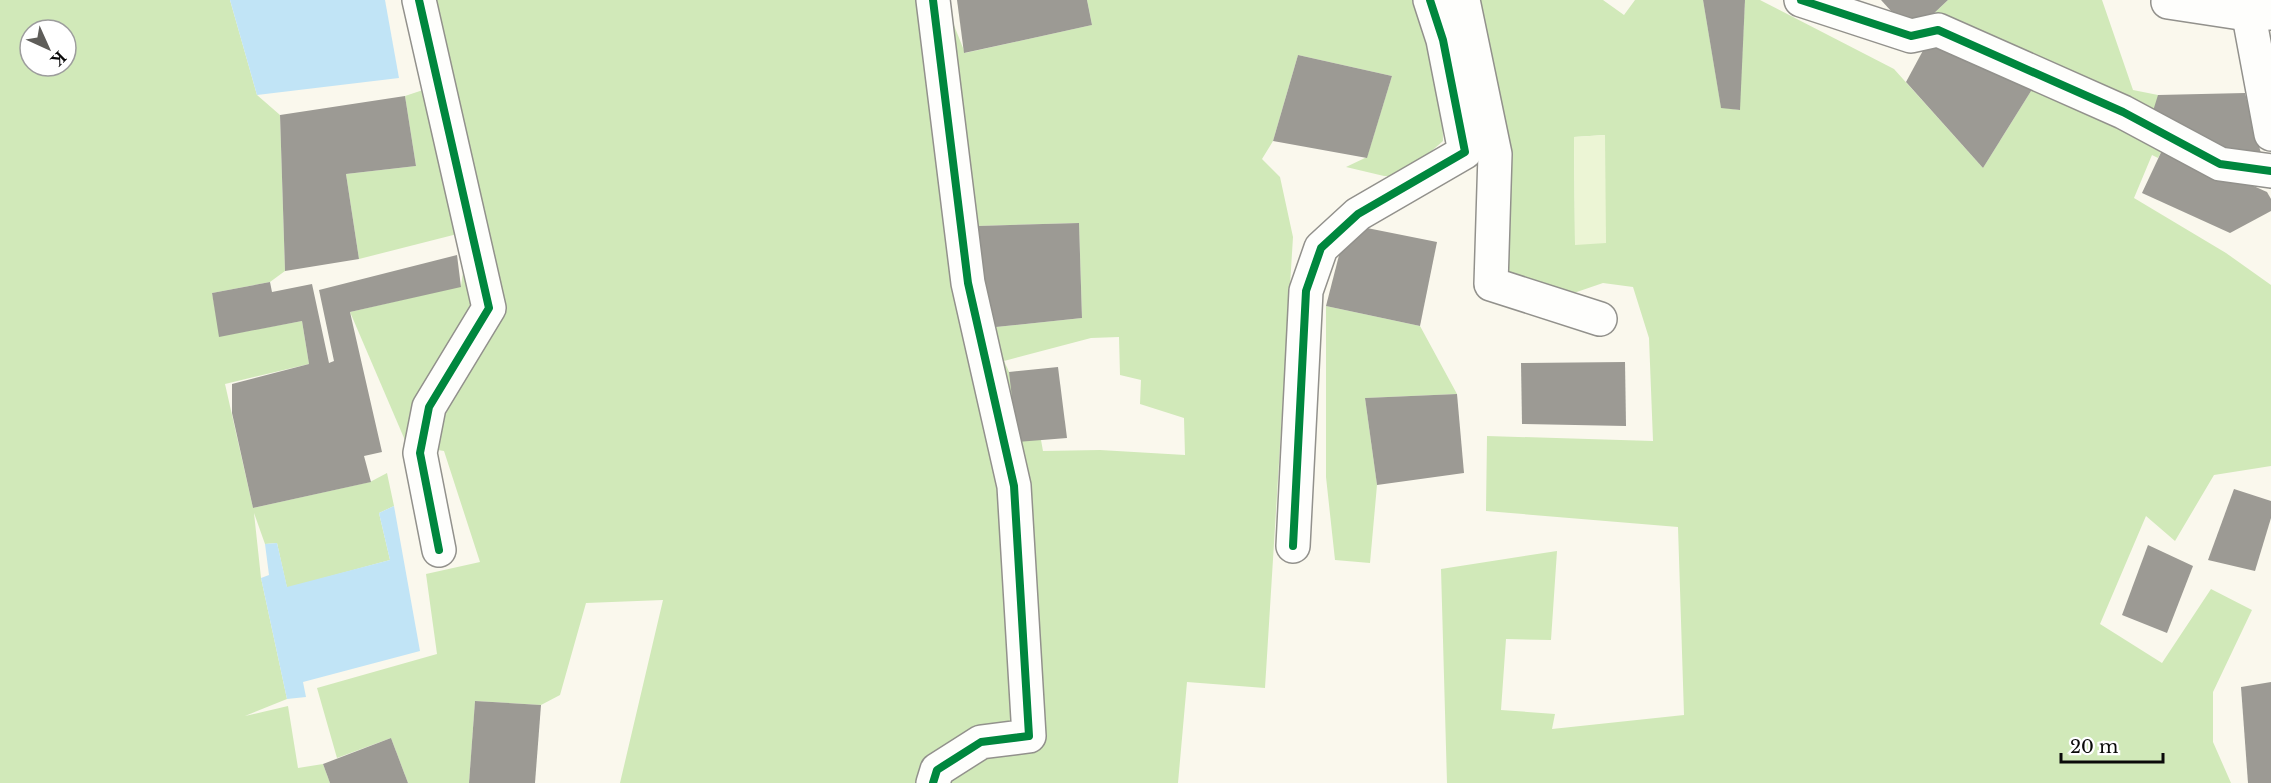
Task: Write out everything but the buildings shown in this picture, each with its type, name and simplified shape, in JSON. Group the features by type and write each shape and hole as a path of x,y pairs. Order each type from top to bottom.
{"street":[{"path":"419,0 489,308 429,407 420,453 439,550"},
{"path":"933,0 968,283 1014,486 1029,736 981,742 937,770 933,783"},
{"path":"1293,546 1306,291 1321,248 1358,214 1464,152 1443,40 1430,0"},
{"path":"1463,0 1495,154 1491,284 1600,319"},
{"path":"1801,0 1874,14 1911,36 1938,30 2123,112 2220,164 2271,171"},
{"path":"2168,2 2255,9 2271,134"}],"green space":[{"path":"0,0 230,0 257,95 280,115 285,271 270,282 212,293 220,336 302,321 309,364 225,384 253,508 370,482 387,473 394,506 379,513 390,560 287,588 277,543 265,544 254,513 261,578 287,699 245,716 288,706 298,768 323,764 330,783 0,783"},
{"path":"427,0 944,0 965,53 1092,25 1087,0 1412,0 1442,89 1443,141 1403,176 1384,176 1346,167 1367,157 1392,76 1298,55 1273,141 1262,159 1280,177 1293,237 1265,688 1187,682 1178,783 620,783 663,600 586,603 560,695 541,705 475,701 469,783 408,783 391,738 337,758 317,688 437,654 426,574 480,562 444,451 407,445 350,312 461,286 469,231 359,259 346,174 416,166 405,96 450,81","holes":["1079,223 1082,318 986,328 978,226","1119,337 1120,375 1141,380 1140,404 1184,418 1185,455 1100,450 1043,451 1041,440 1004,361 1091,338"]},
{"path":"1447,0 1603,0 1624,15 1635,0 1703,0 1721,107 1739,110 1745,0 1760,0 1894,69 1983,168 2036,83 1926,21 1948,0 2102,0 2133,90 2158,95 2164,146 2158,158 2152,155 2134,198 2226,253 2271,285 2271,466 2214,475 2175,541 2146,516 2100,624 2162,663 2211,589 2252,610 2213,692 2213,742 2231,783 1447,783 1441,569 1557,551 1551,640 1506,639 1501,710 1555,714 1552,729 1684,715 1678,527 1486,511 1487,436 1653,441 1649,338 1633,287 1603,283 1568,295 1478,276 1478,124","holes":["1605,135 1575,245 1574,137"]},
{"path":"1605,135 1606,243 1575,245 1574,137"},
{"path":"1326,306 1420,326 1457,394 1365,398 1377,485 1370,563 1335,560 1326,477"}],"water":[{"path":"230,0 385,0 399,78 257,95"},
{"path":"394,506 420,651 303,682 306,697 287,699 261,578 269,575 265,544 277,543 287,587 390,560 379,513"}],"cycle path":[{"path":"419,0 489,308 429,407 420,453 439,550"},
{"path":"933,0 968,283 1014,486 1029,736 981,742 937,770 933,783"},
{"path":"1293,546 1306,291 1321,248 1358,214 1465,152 1443,40 1430,0"},
{"path":"1801,0 1911,36 1938,30 2123,112 2220,164 2271,171"}]}
